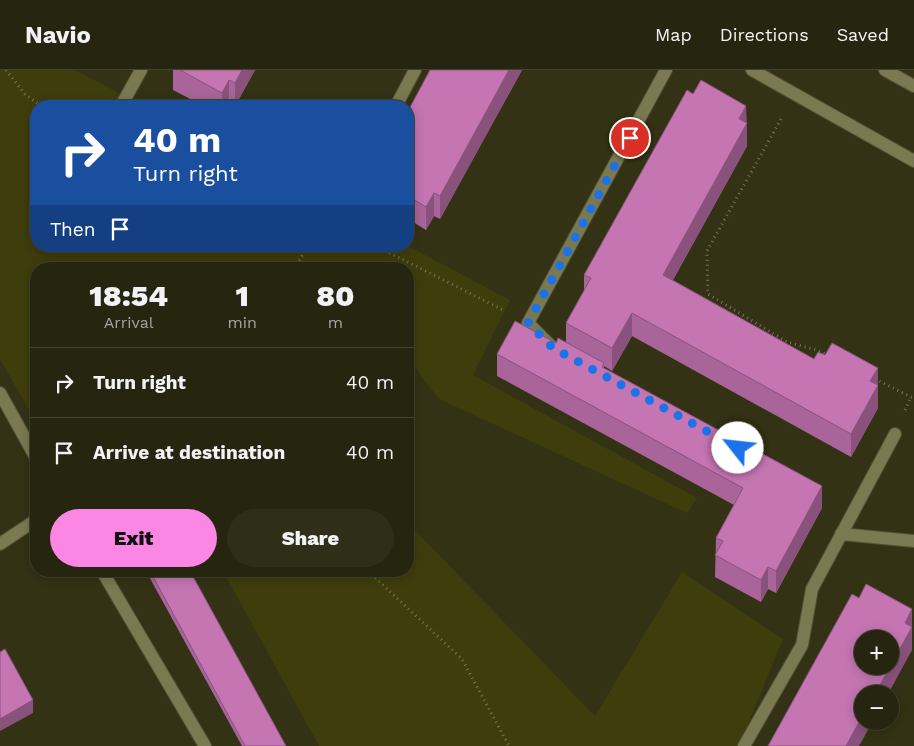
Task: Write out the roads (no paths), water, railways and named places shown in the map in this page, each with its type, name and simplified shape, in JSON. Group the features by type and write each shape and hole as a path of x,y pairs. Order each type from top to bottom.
{"street":[{"path":"124,100 141,70"},
{"path":"399,100 415,70"},
{"path":"561,352 553,348 528,323 666,70"},
{"path":"752,70 914,161"},
{"path":"885,70 914,86"},
{"path":"0,393 30,447"},
{"path":"744,746 802,644 812,589 895,434"},
{"path":"0,544 30,524"},
{"path":"841,534 914,541"},
{"path":"106,577 205,746"}]}
